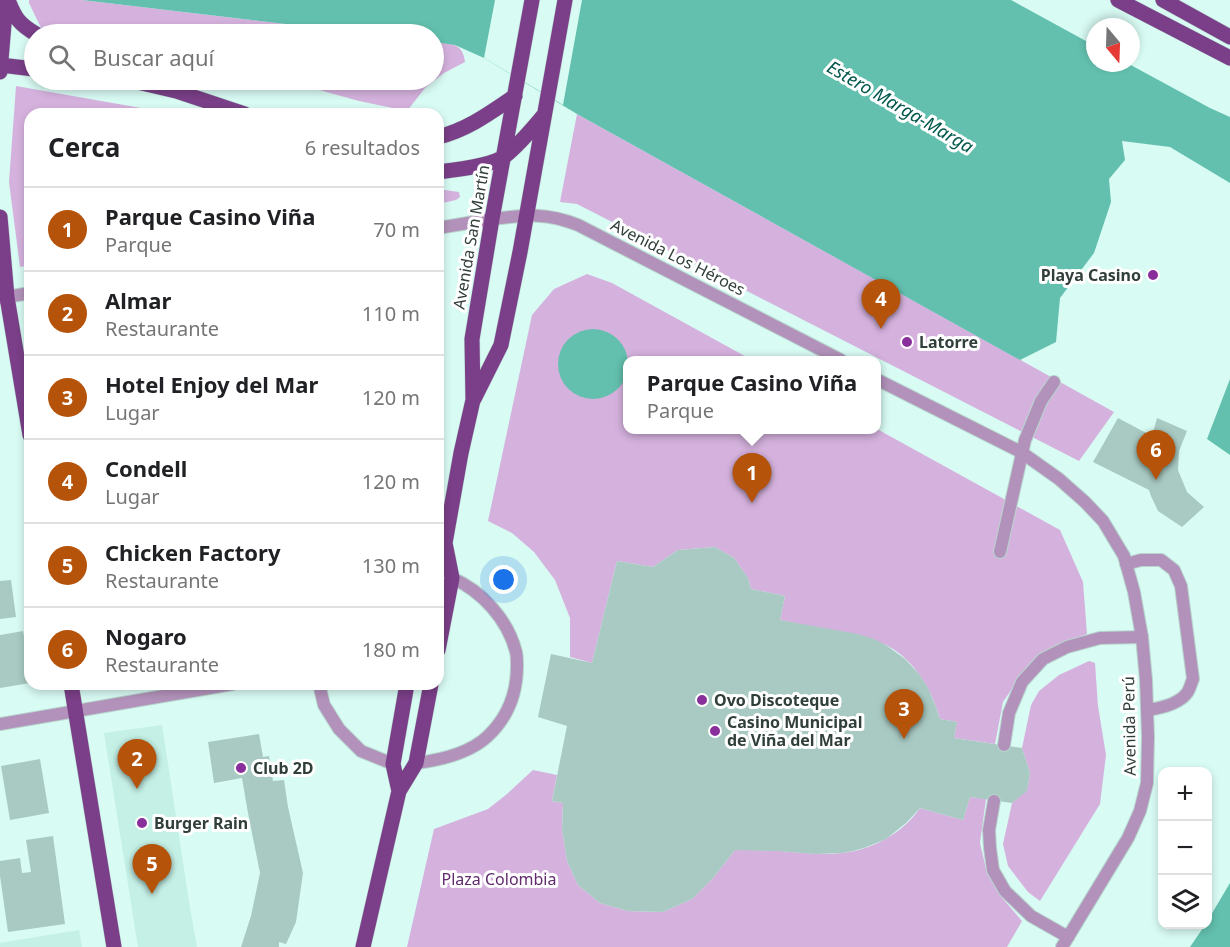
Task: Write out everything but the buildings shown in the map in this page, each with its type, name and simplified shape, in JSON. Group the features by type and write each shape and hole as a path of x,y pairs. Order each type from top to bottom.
{"main road":[{"name":"Avenida San Martín","path":"444,538 473,400 472,339 532,0"},
{"name":"Avenida San Martín","path":"473,400 501,345 565,0"},
{"path":"1118,0 1230,58"},
{"path":"1163,0 1230,37"},
{"path":"4,1 14,16 24,25"},
{"path":"0,72 4,1"},
{"path":"0,65 24,68"},
{"path":"172,90 227,108"},
{"path":"444,136 470,126 515,96"},
{"path":"444,171 478,166 504,157 544,115"},
{"path":"0,217 4,297 24,403"},
{"name":"Avenida San Martín","path":"444,554 452,578 444,619"},
{"path":"72,690 114,947"},
{"path":"399,790 393,764 406,690"},
{"path":"363,947 399,790 416,763 430,690"}],"street":[{"name":"Avenida Los Héroes","path":"444,227 526,215 546,216 568,221 833,356"},
{"path":"4,297 24,294"},
{"path":"881,382 1036,461 1085,502 1103,521 1124,556 1126,564 1141,560 1161,560 1174,570 1181,586 1193,679 1187,693 1177,702 1148,710"},
{"path":"1000,552 1021,452 1041,401 1054,382"},
{"name":"Avenida Perú","path":"1065,942 1128,838 1140,811 1146,783 1148,710 1146,680 1142,637 1134,592 1126,564"},
{"path":"416,763 455,754 487,737 501,723 510,708 517,676 516,653 502,621 485,600 452,578"},
{"path":"1004,745 1009,713 1022,682 1043,659 1067,647 1100,638 1142,637"},
{"path":"0,724 199,690"},
{"path":"320,690 324,705 344,735 361,751 393,764"},
{"path":"994,801 989,830 993,870 1005,891 1031,916 1065,942"}],"shaded area":[{"path":"162,725 197,947 138,947 104,733"},
{"path":"79,930 82,947 0,947 0,943"}],"green space":[{"path":"29,0 82,0 286,24 39,24"},
{"path":"444,43 459,47 465,62 444,73"},
{"path":"16,86 24,87 24,90 39,90 141,108 24,108 24,266 20,267 9,182"},
{"path":"319,90 423,90 409,108 393,108"},
{"path":"577,114 1114,412 1079,461 881,360 881,356 874,356 577,204 560,202"},
{"path":"444,190 459,192 460,197 444,203"},
{"path":"587,274 612,283 745,356 623,356 623,434 881,434 881,431 1060,530 1083,582 1087,634 1042,653 1023,673 1003,702 995,744 954,738 957,722 940,719 921,677 898,652 888,646 780,620 785,596 751,589 748,578 734,558 715,547 678,550 653,567 617,561 592,663 570,657 570,618 555,580 534,552 512,533 488,521 532,315 554,289"},
{"path":"1089,661 1095,663 1098,706 1106,755 1100,804 1040,901 1028,892 1008,866 1003,844 1012,803 1027,790 1030,773 1022,748 1031,705 1039,691 1059,675"},
{"name":"Plaza Colombia","path":"533,770 557,775 552,801 563,803 562,829 567,861 578,885 600,903 628,911 663,912 692,899 713,878 735,850 819,854 853,851 886,839 905,825 920,808 963,820 970,797 986,799 980,843 987,873 1004,900 1022,921 1007,947 407,947 434,829 488,809"}],"water":[{"name":"Estero Marga-Marga","path":"82,0 1011,0 1086,41 1086,72 1140,72 1140,70 1230,117 1230,183 1170,147 1122,141 1125,160 1109,179 1111,202 1094,253 1060,298 1056,342 1020,360 577,114 484,58 455,45 444,43 444,24 286,24"},
{"path":"600,329 607,331 618,339 628,356 623,356 623,382 607,397 586,399 579,397 568,389 560,378 558,357 560,350 568,339 579,331"},
{"path":"1230,379 1230,455 1207,439"},
{"path":"1230,845 1230,947 1170,947 1181,929 1212,929 1212,876"}],"pier":[{"path":"495,0 582,0 563,105 484,58"},
{"path":"1230,842 1230,883 1212,913 1212,870 1227,843"},
{"path":"1177,929 1202,929 1190,947 1167,947"}],"place":[{"name":"Playa Casino","path":"1153,275"},
{"name":"Condell","path":"881,329"},
{"name":"Latorre","path":"907,342"},
{"name":"Nogaro","path":"1156,480"},
{"name":"Parque Casino Viña","path":"752,503"},
{"name":"Ovo Discoteque","path":"702,700"},
{"name":"Casino Municipal de Viña del Mar","path":"715,731"},
{"name":"Hotel Enjoy del Mar","path":"904,739"},
{"name":"Club 2D","path":"241,768"},
{"name":"Almar","path":"137,789"},
{"name":"Burger Rain","path":"142,823"},
{"name":"Chicken Factory","path":"152,894"}]}
